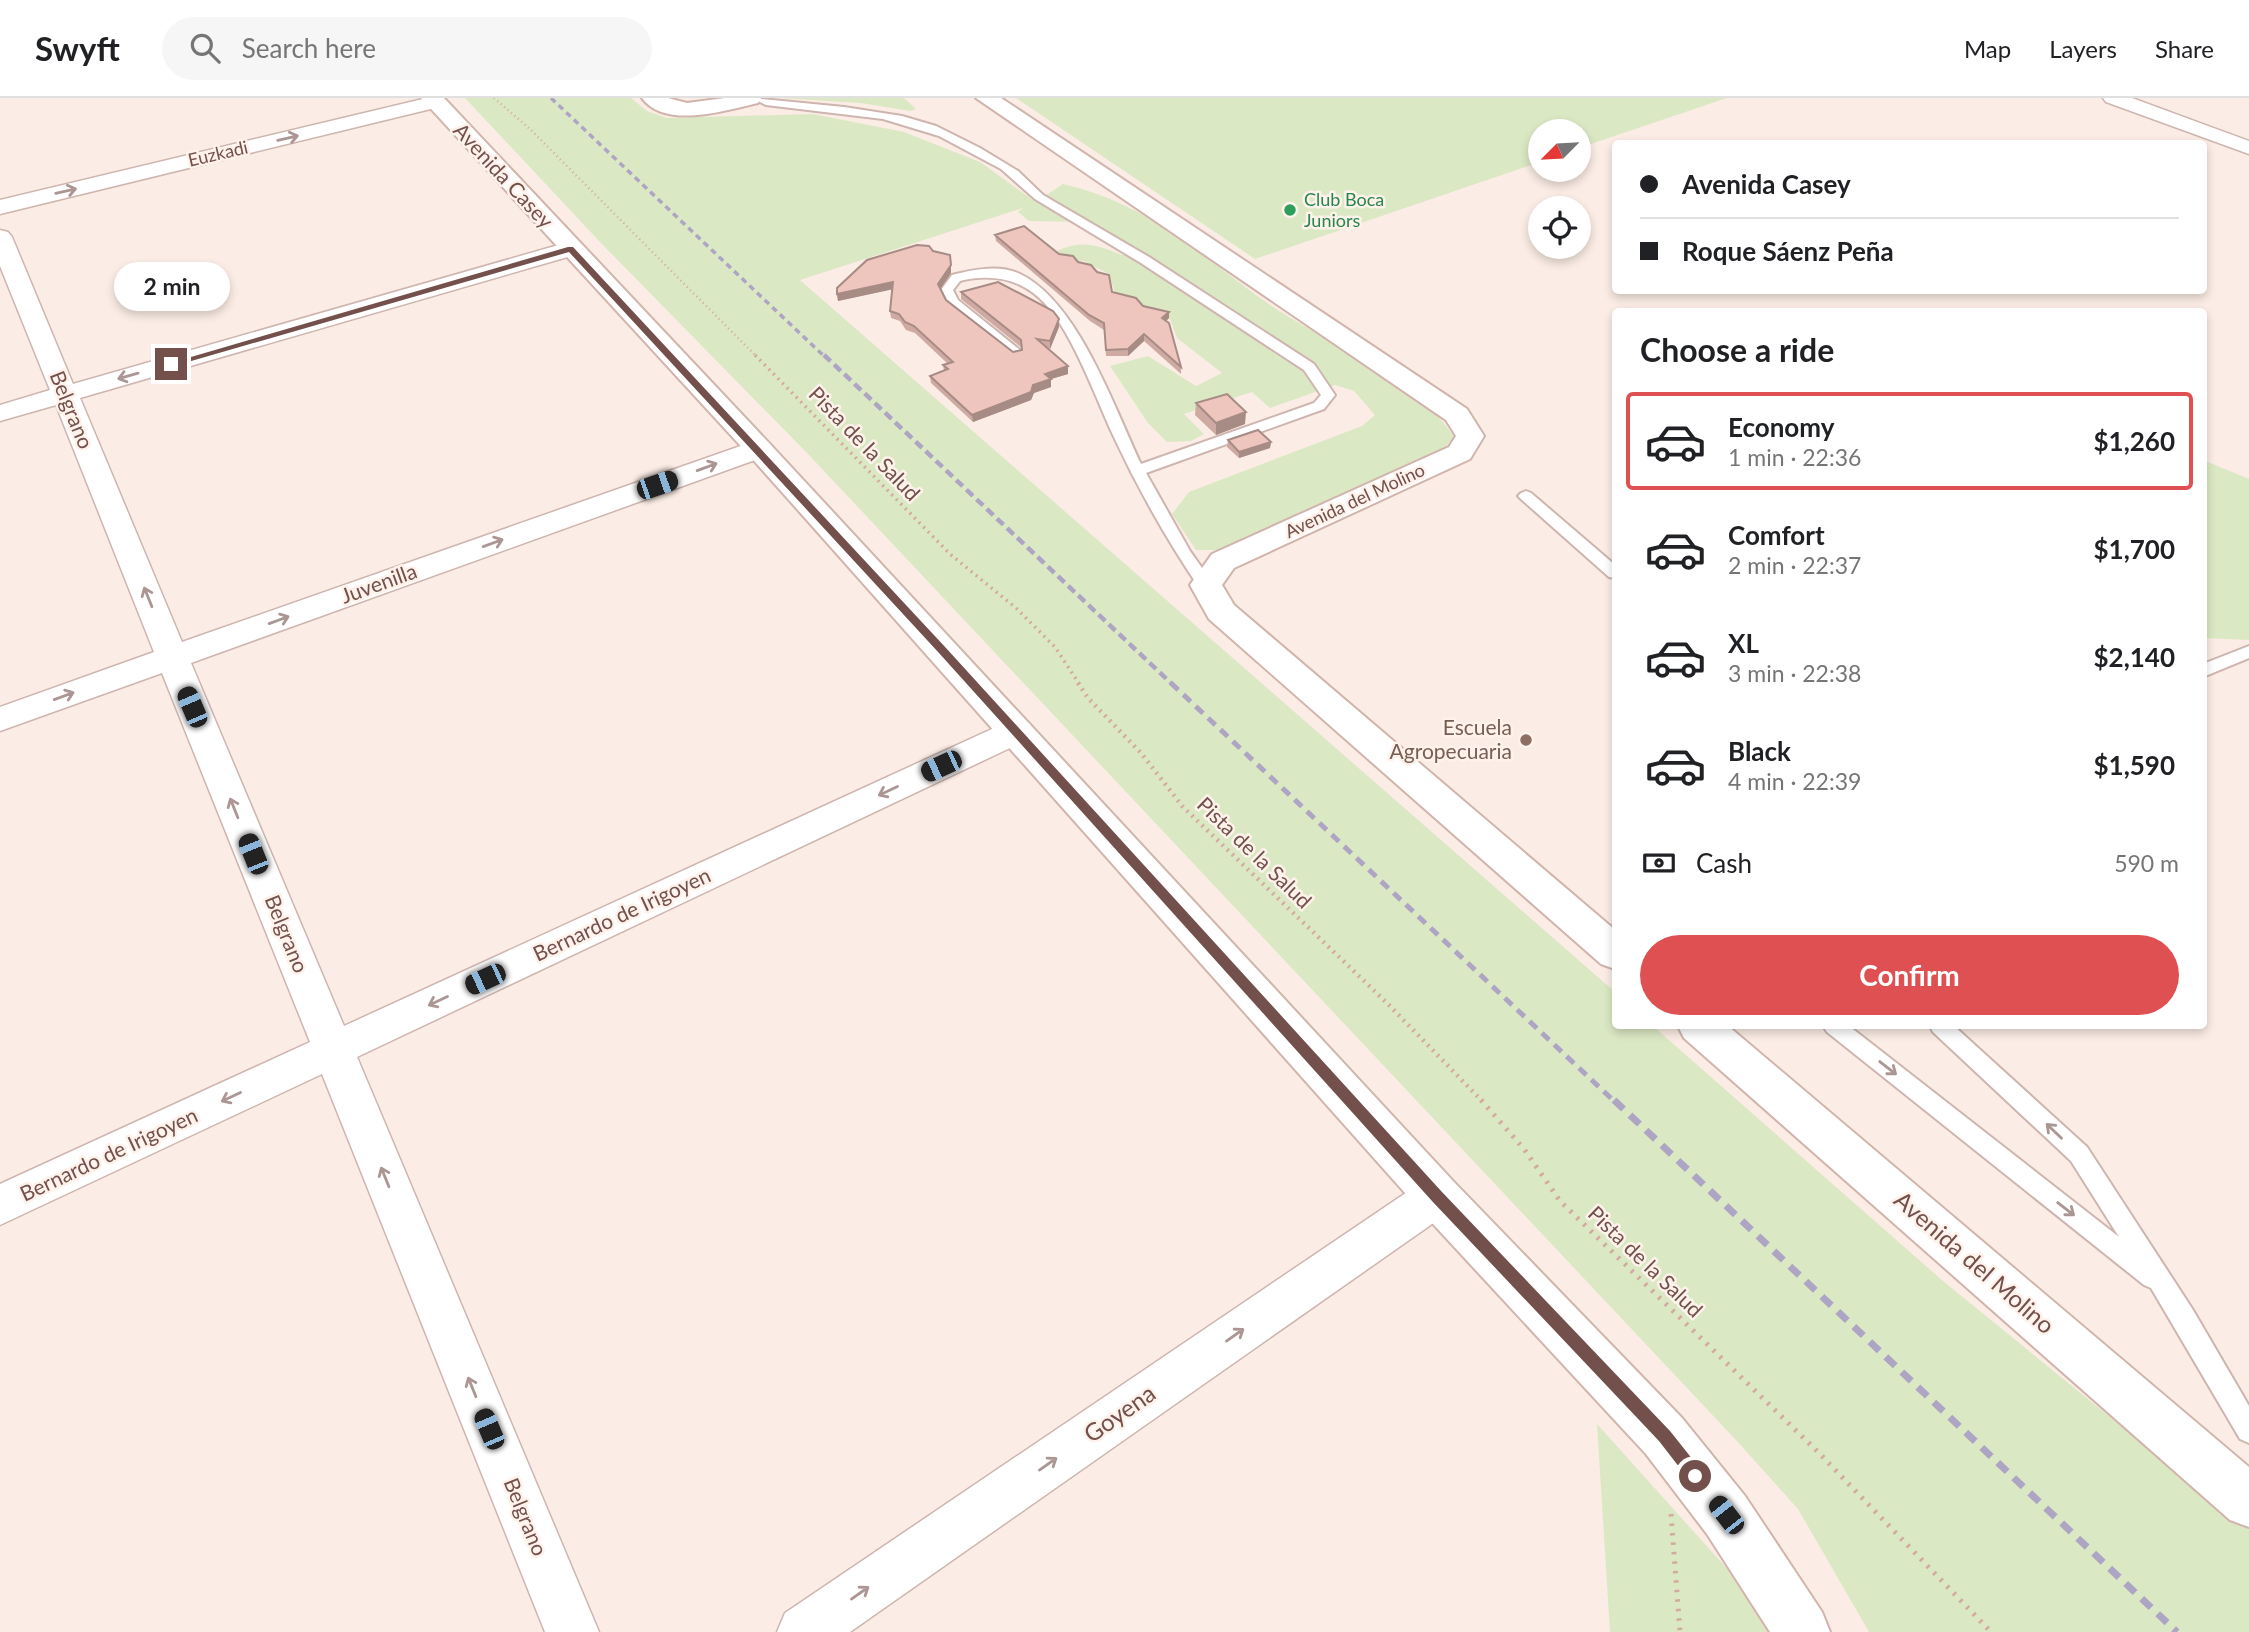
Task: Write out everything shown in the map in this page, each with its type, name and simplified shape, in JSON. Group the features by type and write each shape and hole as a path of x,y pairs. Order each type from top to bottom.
{"street":[{"path":"653,98 661,105 686,109 710,108 750,98"},
{"name":"Avenida del Molino","path":"987,98 1457,415 1470,436 1460,453 1223,561 1206,584"},
{"path":"2113,98 2249,148"},
{"name":"Euzkadi","path":"0,207 434,100"},
{"name":"Avenida Casey","path":"434,100 1017,731 1437,1196 1664,1436 1726,1515 1802,1632"},
{"name":"Belgrano","path":"0,237 572,1632"},
{"path":"0,413 570,249"},
{"name":"Juvenilla","path":"0,719 758,449"},
{"path":"1206,584 1221,612 1612,950"},
{"name":"Bernardo de Irigoyen","path":"0,1205 1017,731"},
{"name":"Avenida del Molino","path":"1702,1029 2249,1501"},
{"name":"Goyena","path":"804,1632 1437,1196"}],"lane":[{"path":"757,98 766,102 897,118 924,126 1001,162 1026,182 1039,197 1144,260 1309,367 1328,395 1320,407 1137,471"},
{"path":"1015,353 953,302 947,290 956,278 982,272 1015,276 1052,303 1079,347 1137,471 1183,552 1206,584"},
{"path":"1526,496 1612,570"},
{"path":"2207,669 2249,652"},
{"path":"1838,1029 2164,1286"},
{"path":"1943,1029 2079,1154 2164,1286 2249,1430"}],"path":[{"name":"Pista de la Salud","path":"494,98 530,129 660,258 950,554 1016,608 1055,647 1088,698 1141,753 1183,807 1388,1004 1489,1109 1524,1149 1560,1200 1818,1452 1990,1632"},
{"path":"1670,1502 1680,1632"}],"green space":[{"path":"465,98 631,98 647,111 667,118 813,114 904,132 980,162 1036,202 1063,184 1096,194 1137,212 1179,238 1273,307 1371,366 1420,400 1440,418 1454,437 1442,451 1220,550 1196,550 1172,514 1189,492 1362,426 1375,415 1354,391 1335,385 1270,408 1252,392 1184,414 1204,434 1191,441 1167,442 1148,423 1110,366 1148,356 1196,386 1222,373 1177,338 1170,319 1116,296 1109,274 1084,261 1045,258 1065,248 1083,244 1122,255 1139,249 1091,222 1029,221 1018,212 1023,208 800,280 1612,989 1612,1029 1656,1029 1943,1281 2249,1530 2249,1632 1869,1632 1798,1509 1736,1440 808,454 600,242"},
{"path":"780,98 904,98 916,109 910,111 861,103"},
{"name":"Club Boca Juniors","path":"1016,98 1727,98 1591,144 1591,119 1528,119 1528,166 1255,259"},
{"path":"2207,462 2249,479 2249,640 2207,638"},
{"path":"1597,1424 1756,1601 1778,1632 1610,1632"}],"building":[{"path":"1024,226 1059,254 1073,256 1078,262 1091,265 1097,272 1109,275 1112,292 1136,298 1143,306 1169,312 1162,318 1169,323 1181,367 1144,334 1128,349 1106,350 1104,323 1089,315 995,235"},
{"path":"917,245 929,246 933,251 950,255 951,265 938,284 946,300 1013,352 1022,350 1021,340 961,292 998,282 1053,311 1059,319 1050,341 1037,339 1068,366 1045,374 1051,379 1033,385 1031,392 972,415 930,376 948,369 943,365 953,362 914,326 905,322 899,314 890,311 893,282 837,294 837,288 867,260"},
{"path":"1227,394 1246,412 1216,423 1196,403"},
{"path":"1258,430 1271,442 1239,452 1228,440"}],"railway":[{"path":"551,98 825,357"},
{"path":"824,355 1173,685"},
{"path":"1171,683 1615,1102"},
{"path":"1614,1100 2177,1632"}],"place":[{"name":"Club Boca Juniors","path":"1290,210"},
{"name":"Escuela Agropecuaria","path":"1526,740"}],"route":[{"path":"171,364 570,249 943,650 1437,1196 1664,1436 1695,1476"}]}
